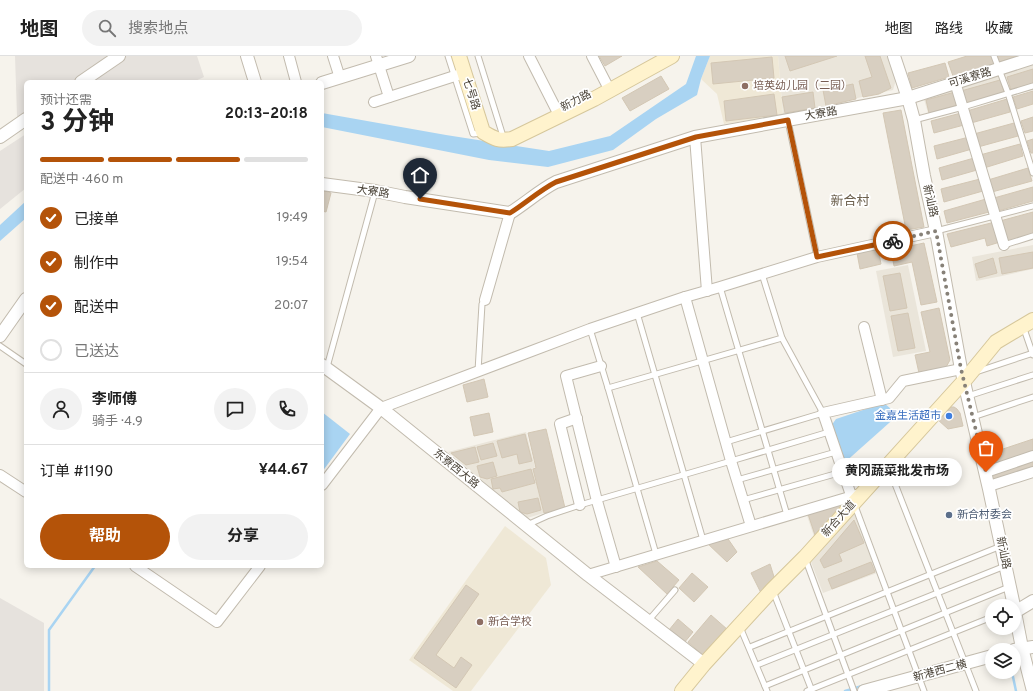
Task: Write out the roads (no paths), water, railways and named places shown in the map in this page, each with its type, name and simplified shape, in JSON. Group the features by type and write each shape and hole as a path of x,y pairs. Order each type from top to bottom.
{"main road":[{"name":"七号路","path":"459,56 459,75 492,130"},
{"name":"七号路","path":"468,56 492,130"},
{"name":"新力路","path":"492,130 508,133 524,130 659,56"},
{"path":"492,130 496,139 512,139 524,130 594,99 672,56"},
{"name":"新合大道","path":"682,691 704,664 772,590 805,557 856,497 888,466 965,375 996,342 1028,322"}],"street":[{"path":"83,80 119,56"},
{"path":"246,56 254,80"},
{"path":"288,56 295,80"},
{"path":"334,56 340,78"},
{"path":"324,82 340,78 377,61 409,56"},
{"path":"529,56 557,111"},
{"path":"592,56 607,85"},
{"name":"新汕路","path":"894,56 914,120 968,396 986,472 1012,599"},
{"name":"可溪寮路","path":"908,98 1033,58"},
{"path":"377,61 389,97"},
{"path":"374,102 459,75"},
{"path":"955,82 1004,245"},
{"name":"大寮路","path":"324,184 510,213 556,182 696,137 908,98"},
{"path":"0,136 24,120"},
{"path":"696,137 707,291"},
{"path":"486,300 510,213"},
{"path":"324,482 381,408 590,329 685,297 817,257 936,231"},
{"path":"685,297 731,462 751,526"},
{"path":"0,336 24,302"},
{"path":"864,327 882,400"},
{"name":"东寮西大路","path":"324,366 381,408 526,526 704,664"},
{"path":"601,366 566,376 597,501 616,567"},
{"path":"588,575 787,515 856,497 842,472 823,413 889,398 903,381 965,375"},
{"path":"577,418 560,424 580,505"},
{"path":"986,472 1033,456"},
{"path":"989,486 1033,472"},
{"path":"0,475 24,491"},
{"path":"138,568 217,622 258,568"},
{"path":"1021,605 1033,601"},
{"name":"新汕路","path":"1020,635 1032,691"},
{"name":"新港西二横","path":"864,691 917,672 964,660 985,657"}],"lane":[{"path":"448,56 459,75"},
{"path":"478,56 492,130"},
{"path":"994,56 1008,93 1033,173"},
{"path":"914,120 1033,86"},
{"path":"788,120 817,257"},
{"path":"324,366 375,191"},
{"path":"936,231 1033,206"},
{"path":"1004,245 1033,236"},
{"path":"726,442 823,413 782,338 762,274"},
{"path":"720,287 787,515"},
{"path":"478,371 482,304 486,300"},
{"path":"637,313 703,540"},
{"path":"965,375 1033,354 1028,322"},
{"path":"590,329 656,554"},
{"path":"608,388 703,362 782,338"},
{"path":"0,346 24,363"},
{"path":"968,396 1033,375"},
{"path":"973,417 1033,397"},
{"path":"526,526 547,516 580,505 731,462 829,432"},
{"path":"737,480 836,452"},
{"path":"888,466 976,691"},
{"path":"743,500 842,472"},
{"path":"856,497 887,592 924,691"},
{"path":"750,647 1001,546"},
{"path":"805,557 854,691"},
{"path":"757,665 1006,566"},
{"path":"740,626 766,688 804,670 1010,587"},
{"path":"648,621 674,590"},
{"path":"772,590 804,670 810,690 985,621"}],"water":[{"path":"696,56 710,56 701,79 697,95 656,119 613,150 548,167 489,160 324,127 324,113 446,135 549,151 610,136 686,84"},
{"path":"24,203 24,220 0,241 0,225"},
{"path":"884,403 898,415 843,464 831,426 836,419"},
{"path":"324,414 350,434 324,469"}],"waterway":[{"path":"49,691 49,630 94,568"},
{"path":"1013,679 1016,691"},
{"path":"845,691 862,686"}],"place":[{"name":"培英幼儿园（二园）","path":"745,86"},
{"name":"金嘉生活超市","path":"949,416"},
{"name":"黄冈蔬菜批发市场","path":"986,472"},
{"name":"新合村委会","path":"949,515"},
{"name":"新合学校","path":"480,622"}],"district":[{"name":"新合村","path":"850,202"}]}
